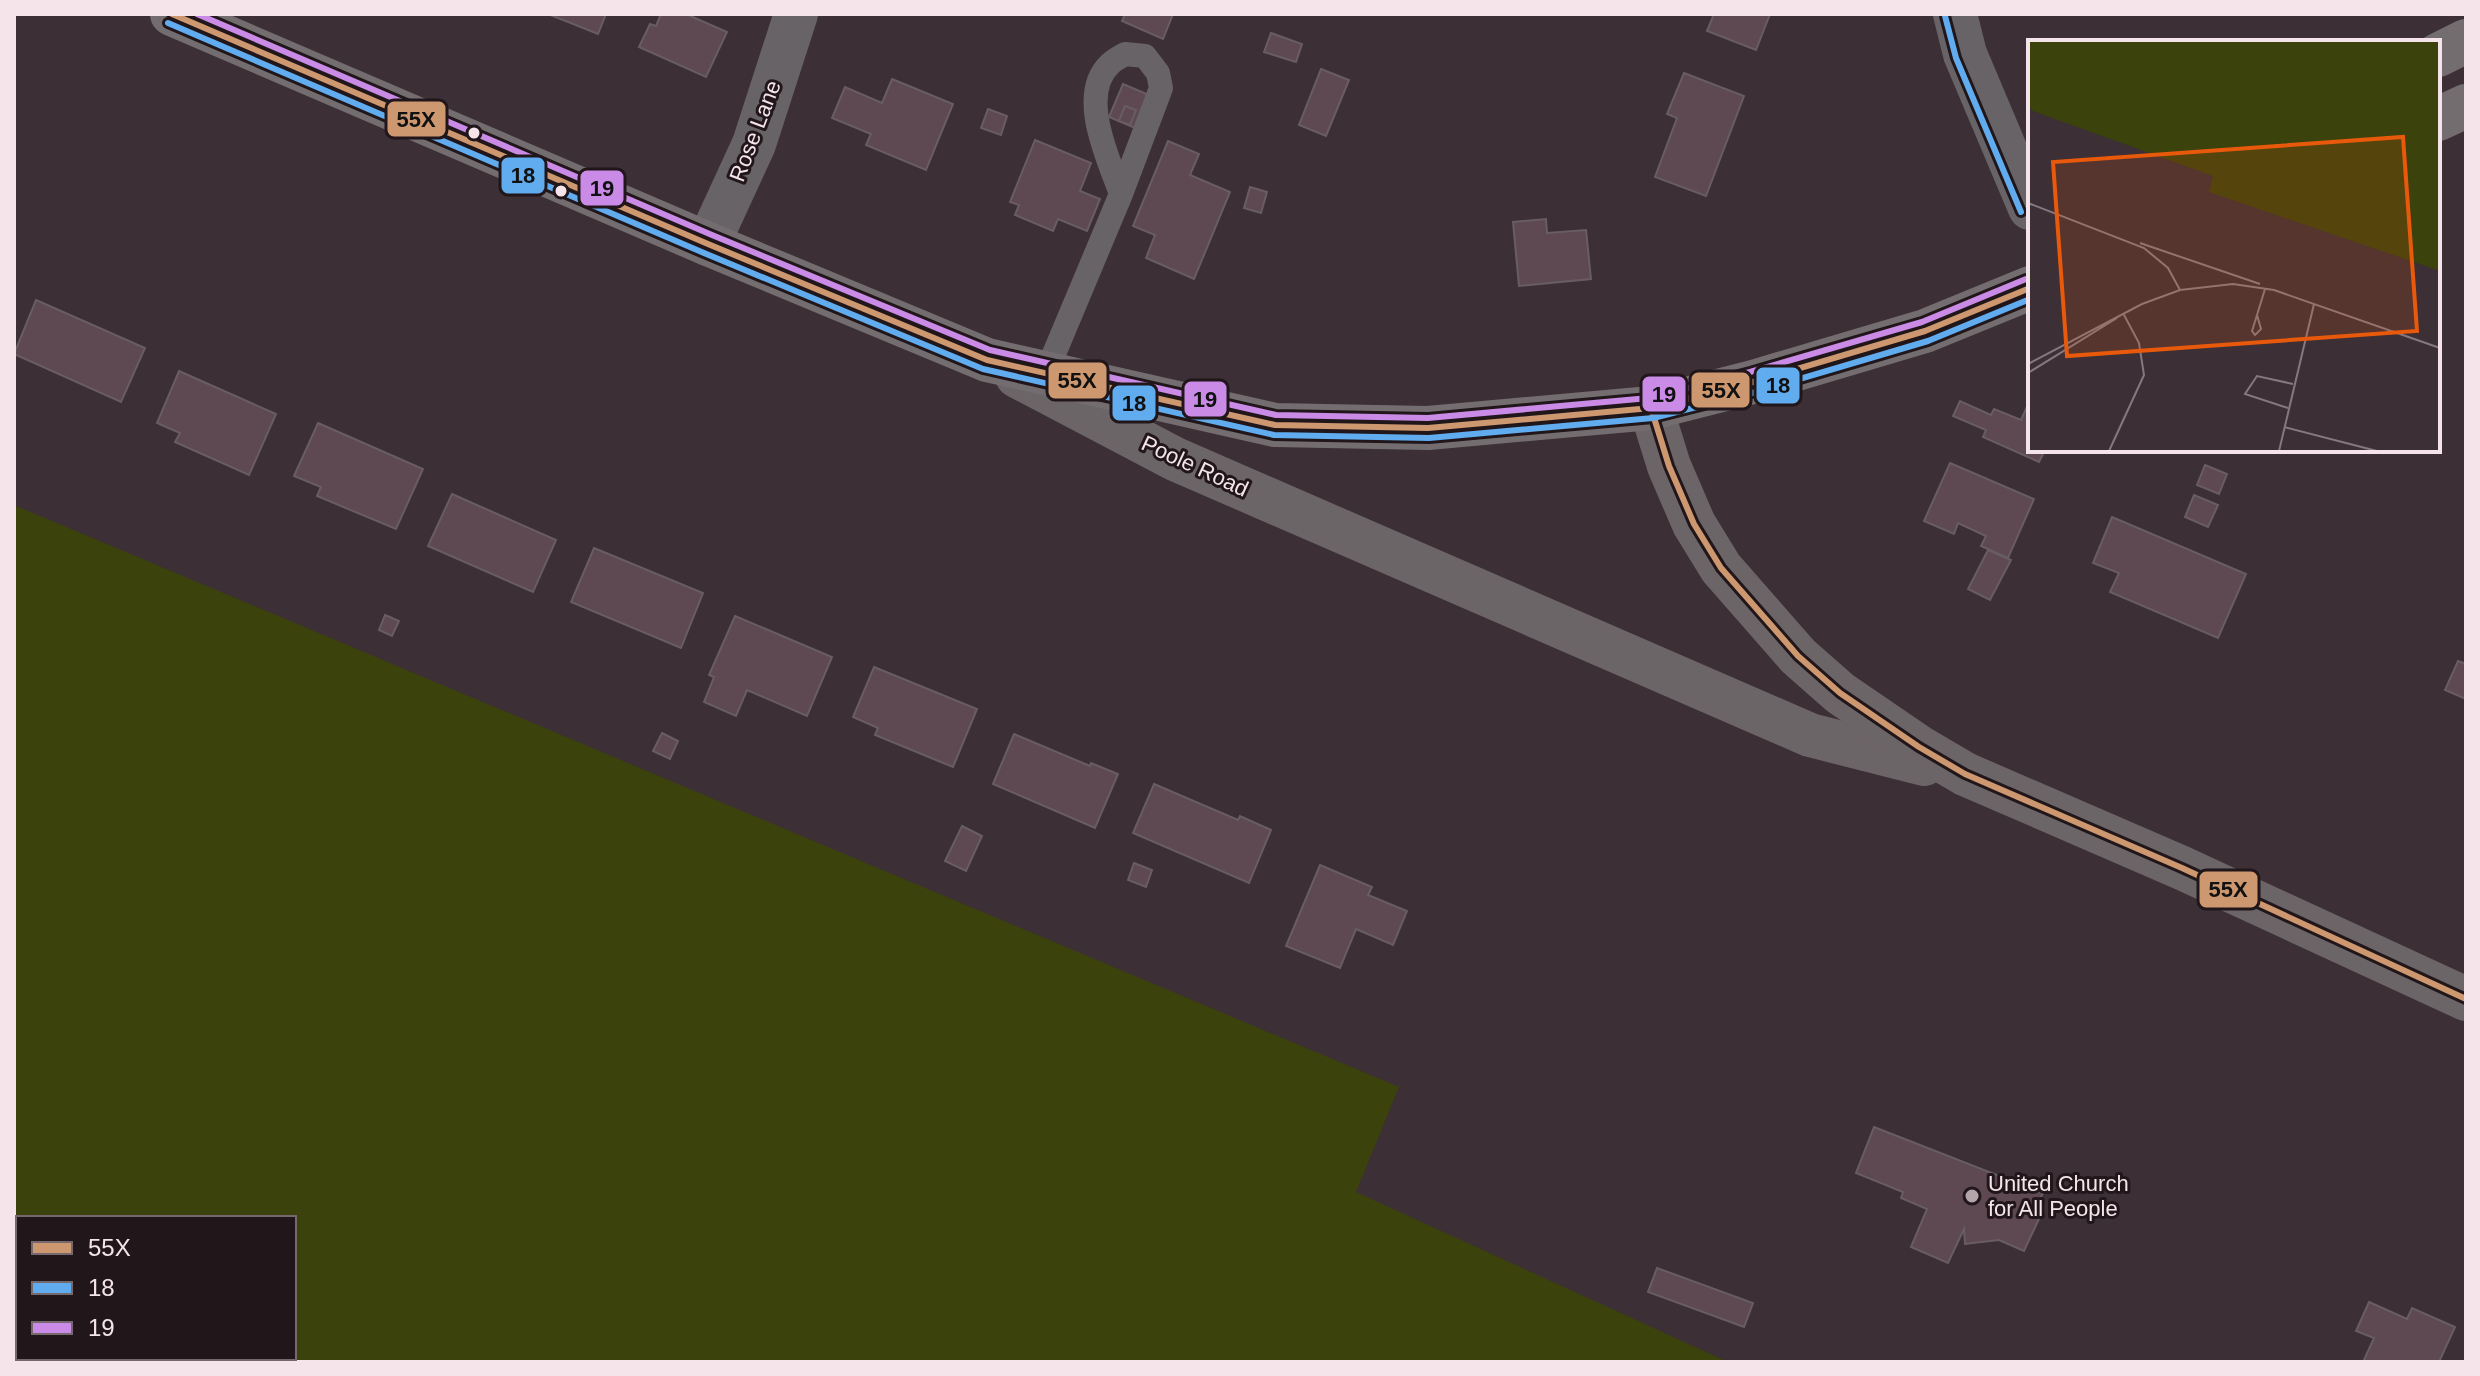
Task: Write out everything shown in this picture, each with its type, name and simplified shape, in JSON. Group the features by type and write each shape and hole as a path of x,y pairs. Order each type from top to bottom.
{"main road":[{"name":"Poole Road","path":"172,14 708,244 1017,369 1175,459 1810,735 1965,774"},
{"path":"2440,54 2466,41"},
{"path":"2440,118 2466,106"},
{"path":"1017,369 1275,425 1428,428 1651,408 1753,382 1925,331 2028,289"},
{"name":"Poole Road","path":"1651,408 1669,466 1694,524 1721,568 1798,656 1840,693 1965,774 2182,868 2466,999"}],"street":[{"name":"Rose Lane","path":"708,244 754,144 796,14"},
{"path":"1955,14 1965,54 2028,203"}],"lane":[{"path":"1017,369 1121,194 1161,88 1158,73 1145,56 1125,54 1107,66 1096,92 1097,127 1121,194"},
{"path":"1149,445 1164,399"}],"green space":[{"path":"14,505 1399,1087 1356,1192 1728,1362 14,1362"}],"building":[{"path":"548,14 606,14 598,34"},
{"path":"661,14 686,14 727,32 706,77 639,47 650,24 656,26"},
{"path":"1125,14 1173,14 1163,39 1122,21"},
{"path":"1714,14 1770,14 1756,50 1707,31"},
{"path":"1271,33 1302,44 1296,62 1264,52"},
{"path":"1321,69 1349,80 1326,136 1299,125"},
{"path":"1684,73 1744,96 1706,196 1655,177 1677,118 1667,114"},
{"path":"892,79 953,104 926,170 866,145 871,134 832,118 845,87 882,103"},
{"path":"1123,84 1149,95 1135,128 1109,117"},
{"path":"1125,106 1136,110 1130,125 1119,121"},
{"path":"988,109 1007,116 1001,135 981,128"},
{"path":"1035,140 1091,163 1080,191 1100,199 1087,231 1058,219 1053,231 1015,215 1019,205 1010,202"},
{"path":"1168,141 1199,154 1190,175 1230,192 1194,279 1146,258 1155,235 1133,226"},
{"path":"1250,187 1267,192 1261,213 1244,208"},
{"path":"1546,219 1547,233 1586,230 1591,279 1519,286 1513,222"},
{"path":"36,300 145,348 121,402 14,354"},
{"path":"179,371 276,414 249,475 175,442 180,433 157,423"},
{"path":"1960,401 1991,415 1994,409 2021,420 2028,404 2028,452 2044,452 2039,462 1983,437 1986,430 1953,416"},
{"path":"318,423 423,469 396,529 317,496 321,487 294,476"},
{"path":"1950,463 2034,499 2008,558 1981,546 1986,536 1958,523 1954,534 1924,521"},
{"path":"2205,465 2227,474 2219,494 2197,485"},
{"path":"452,494 556,540 533,592 428,546"},
{"path":"2194,495 2218,505 2208,527 2185,517"},
{"path":"2112,517 2246,574 2218,638 2110,592 2119,573 2093,563"},
{"path":"594,548 703,593 681,648 571,602"},
{"path":"1988,550 2011,560 1990,600 1968,589"},
{"path":"385,615 399,621 392,636 379,630"},
{"path":"735,616 832,657 807,716 747,690 736,716 704,702 714,677 709,675"},
{"path":"2458,661 2466,664 2466,699 2445,690"},
{"path":"874,667 977,709 953,767 875,735 878,728 853,717"},
{"path":"662,733 678,741 670,759 653,751"},
{"path":"1014,734 1090,766 1091,763 1118,774 1095,828 993,784"},
{"path":"1154,784 1238,820 1240,816 1271,830 1249,883 1133,833"},
{"path":"962,826 982,836 966,871 945,861"},
{"path":"1134,863 1152,870 1146,887 1128,880"},
{"path":"1320,865 1372,887 1368,895 1407,911 1393,945 1356,929 1340,968 1286,946"},
{"name":"United Church for All People","path":"1874,1127 2043,1193 2037,1205 2044,1208 2024,1251 1999,1240 1965,1244 1964,1229 1948,1263 1911,1247 1927,1209 1901,1198 1903,1192 1856,1173"},
{"path":"1657,1268 1753,1303 1744,1327 1648,1292"},
{"path":"2369,1302 2407,1319 2412,1308 2455,1327 2439,1362 2363,1362 2374,1338 2356,1331"}],"transit line":[{"name":"55X","path":"172,14 987,360 1275,425 1428,428 1651,408 1753,382 1925,331 2028,289"},
{"name":"19","path":"197,14 712,235 990,350 1276,415 1428,418 1649,398 1922,322 2026,279"},
{"name":"18","path":"1945,16 1956,58 2021,212"},
{"name":"18","path":"168,23 983,369 1274,435 1429,438 1653,418 1756,392 1928,341 2028,300"},
{"name":"55X","path":"1651,408 1669,466 1694,524 1721,568 1798,656 1840,693 1965,774 2182,868 2466,999"}],"place":[{"name":"United Church for All People","path":"1972,1196"}]}
